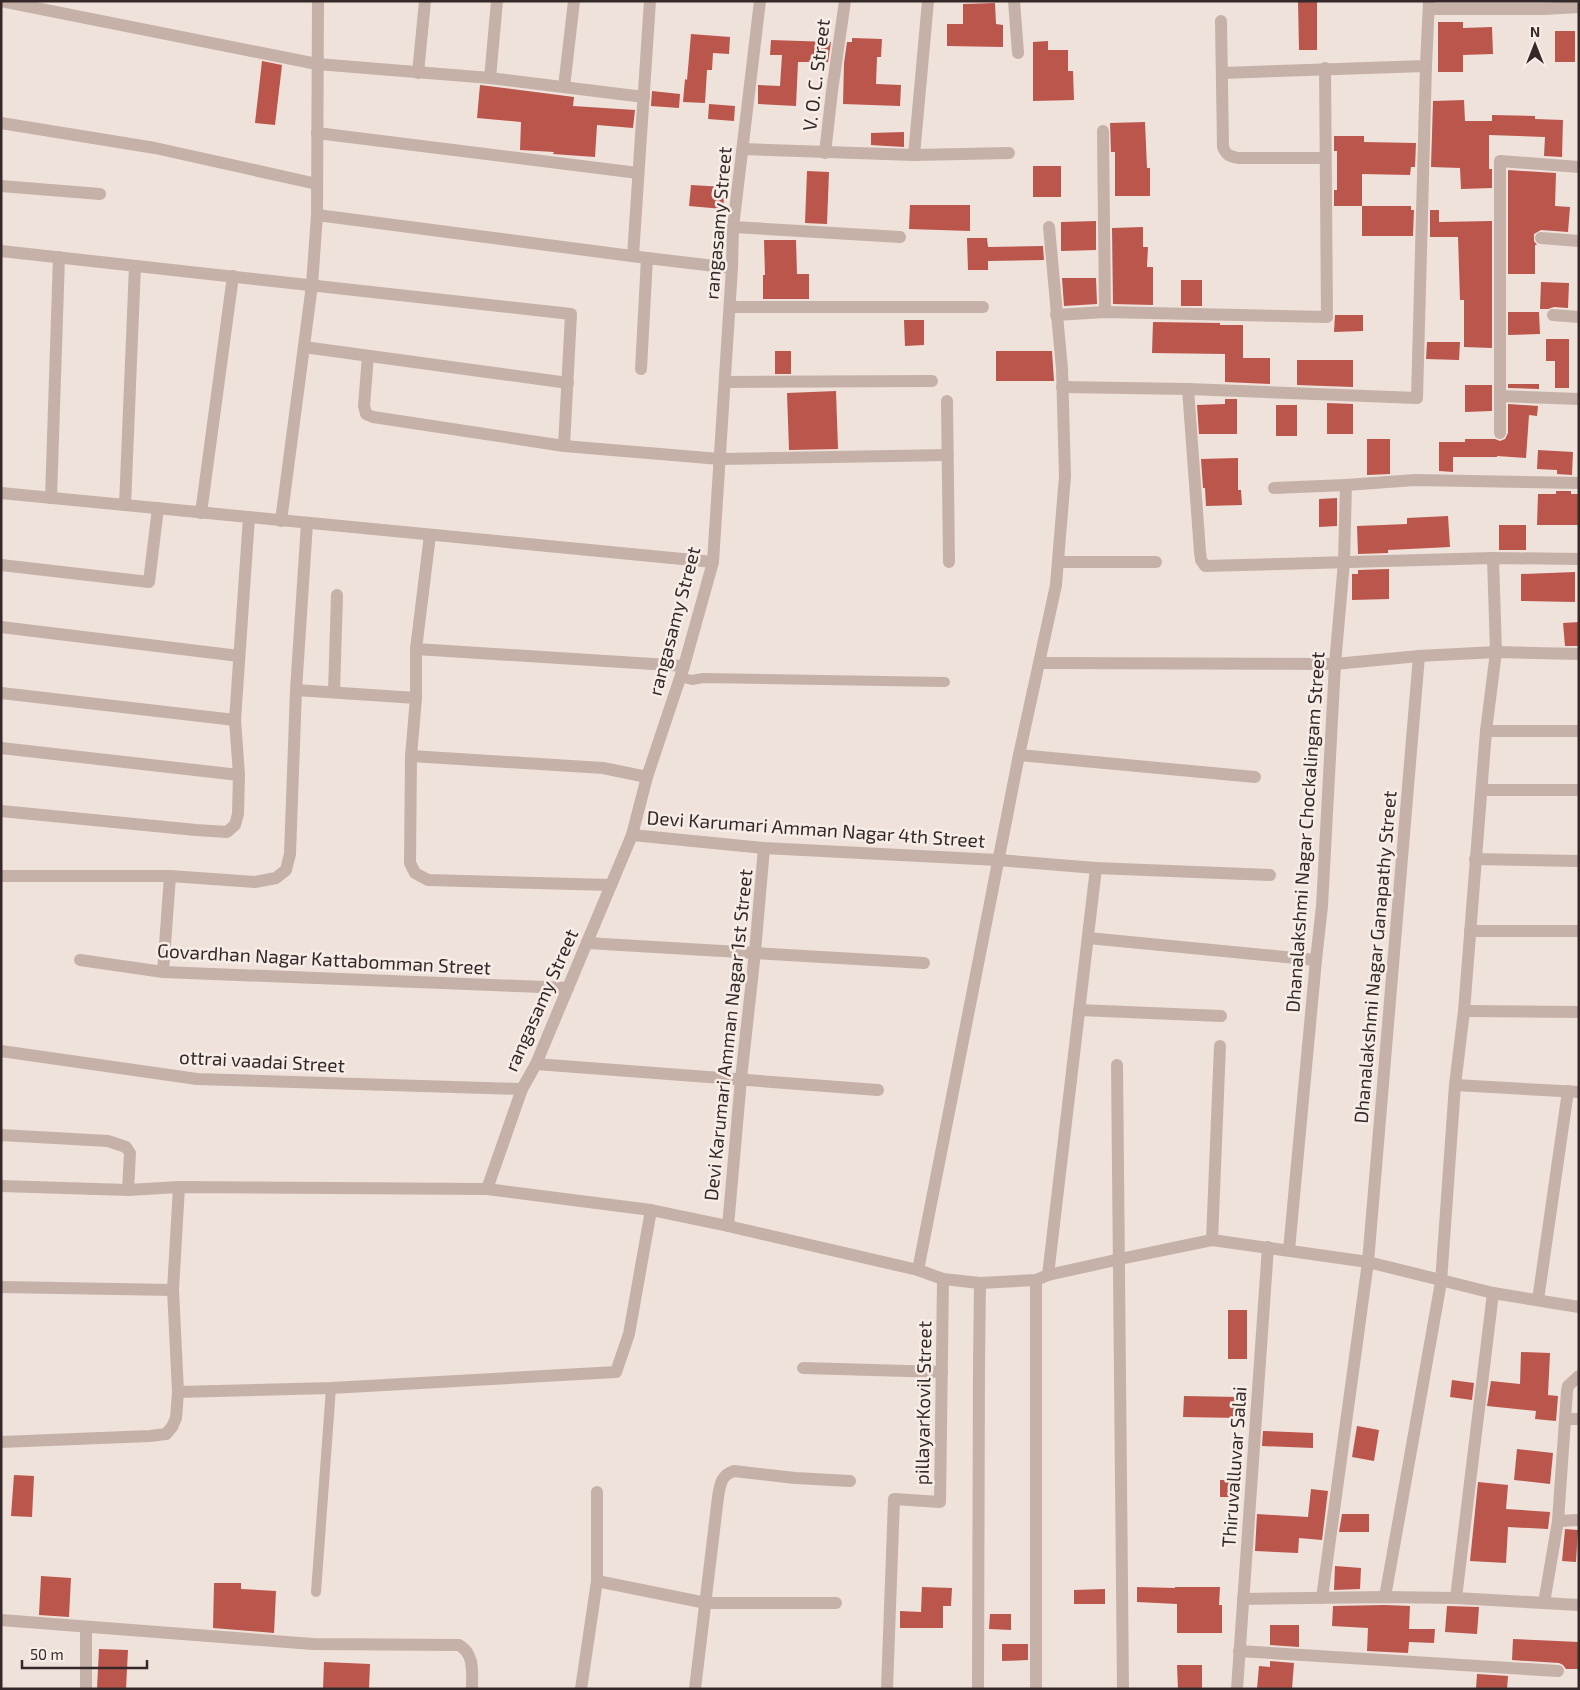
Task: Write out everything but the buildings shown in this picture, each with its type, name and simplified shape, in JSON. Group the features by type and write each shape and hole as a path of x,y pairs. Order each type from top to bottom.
{"street":[{"path":"281,521 312,285 317,216 318,1"},
{"path":"418,73 425,1"},
{"path":"490,78 497,1"},
{"path":"564,87 574,1"},
{"path":"634,256 650,1"},
{"name":"rangasamy Street","path":"487,1189 522,1089 536,1064 632,835 647,777 682,672 712,562 730,307 733,227 760,1"},
{"name":"V. O. C. Street","path":"825,153 845,1"},
{"path":"914,155 928,1"},
{"path":"1014,1 1018,53"},
{"path":"1,2 317,64 490,78 644,97"},
{"path":"1062,387 1417,398 1429,5 1544,9 1579,7"},
{"path":"1221,22 1223,147 1225,153 1238,158 1326,158"},
{"path":"1222,73 1426,66"},
{"path":"1056,315 1105,312 1326,318 1325,68"},
{"path":"1,123 155,148 317,184"},
{"path":"1104,131 1105,312"},
{"path":"317,134 638,172"},
{"path":"743,149 914,155 1009,153"},
{"path":"1500,433 1500,161 1579,167"},
{"path":"1,186 100,194"},
{"path":"317,216 732,268"},
{"path":"733,227 900,236"},
{"path":"918,1270 1019,755 1056,585 1065,476 1062,387 1049,227"},
{"path":"1541,238 1579,241"},
{"path":"1,250 571,314 564,446"},
{"path":"51,498 59,257"},
{"path":"641,369 647,258"},
{"path":"125,505 135,266"},
{"path":"201,512 232,276"},
{"path":"730,307 983,307"},
{"path":"1553,315 1579,317"},
{"path":"304,347 568,383"},
{"path":"368,356 364,406 366,414 373,417 564,446 720,459 948,455"},
{"path":"725,382 932,382"},
{"path":"1188,390 1200,552 1203,565 1208,567 1493,558 1579,559"},
{"path":"1500,396 1579,398"},
{"path":"947,401 949,562"},
{"path":"1274,488 1414,480 1579,483"},
{"name":"Dhanalakshmi Nagar Chockalingam Street","path":"1289,1250 1322,906 1335,664 1344,562 1346,485"},
{"path":"1,493 712,562"},
{"path":"1,565 148,582 158,508"},
{"path":"1,811 227,832 232,828 237,820 239,775 235,720 249,517"},
{"path":"1,876 170,876 255,882 276,878 286,870 290,854 296,690 307,523"},
{"path":"430,535 416,649 416,698 411,756 410,863 415,873 428,880 611,885"},
{"path":"1385,1597 1442,1282 1455,1085 1464,1011 1486,731 1496,652 1493,558"},
{"path":"1058,562 1156,562"},
{"path":"334,692 337,595"},
{"path":"1,627 239,656"},
{"path":"416,649 682,672"},
{"path":"1039,663 1335,664 1420,656 1496,652 1579,654"},
{"name":"Dhanalakshmi Nagar Ganapathy Street","path":"1322,1598 1368,1262 1420,656"},
{"path":"296,690 416,698"},
{"path":"1,693 235,720"},
{"path":"1486,731 1579,731"},
{"path":"1,748 239,775"},
{"path":"1019,755 1255,777"},
{"path":"411,756 603,768 647,777"},
{"path":"1482,790 1579,790"},
{"name":"Devi Karumari Amman Nagar 4th Street","path":"632,835 764,848 998,860 1096,868 1270,875"},
{"name":"Devi Karumari Amman Nagar 1st Street","path":"728,1226 740,1079 755,952 764,848"},
{"path":"1475,859 1579,860"},
{"path":"1036,1689 1042,1278 1079,1010 1096,868"},
{"path":"163,972 170,876"},
{"path":"1470,931 1579,931"},
{"path":"1088,938 1316,960"},
{"path":"587,944 924,963"},
{"name":"Govardhan Nagar Kattabomman Street","path":"80,960 163,972 568,988"},
{"path":"1079,1010 1221,1016"},
{"path":"1464,1011 1579,1012"},
{"path":"1212,1240 1220,1046"},
{"name":"ottrai vaadai Street","path":"1,1051 198,1079 522,1089"},
{"path":"536,1064 878,1090"},
{"path":"1116,1065 1120,1259 1123,1689"},
{"path":"1455,1085 1573,1092 1538,1300"},
{"path":"1,1135 108,1141 126,1147 130,1153 128,1190"},
{"path":"1,1186 128,1190 179,1187 487,1189 651,1210 918,1270 944,1279 980,1283 1042,1278 1120,1259 1212,1240 1368,1262 1493,1294 1579,1307"},
{"path":"1,1442 150,1436 166,1434 172,1427 176,1418 178,1392 173,1290 179,1187"},
{"path":"178,1392 331,1388 616,1372 629,1334 651,1210"},
{"name":"Thiruvalluvar Salai","path":"1237,1689 1268,1248"},
{"name":"pillayarKovil Street","path":"887,1689 894,1499 940,1502 944,1279"},
{"path":"978,1689 978,1364 980,1283"},
{"path":"1,1287 173,1290"},
{"path":"1456,1598 1493,1294"},
{"path":"803,1368 942,1372"},
{"path":"1544,1603 1558,1521 1568,1386 1579,1376"},
{"path":"1565,1419 1579,1419"},
{"path":"695,1689 718,1497 721,1484 728,1473 734,1471 795,1478 850,1481"},
{"path":"581,1689 597,1581 597,1492"},
{"path":"1558,1521 1579,1520"},
{"path":"597,1581 706,1603 836,1603"},
{"path":"1243,1599 1456,1598 1579,1605"},
{"path":"1,1620 313,1644 459,1645 468,1653 472,1662 472,1689"},
{"path":"86,1627 86,1689"},
{"path":"1239,1651 1558,1671"}],"lane":[{"path":"682,672 692,680 702,678 945,682"},
{"path":"316,1592 331,1388"}]}
